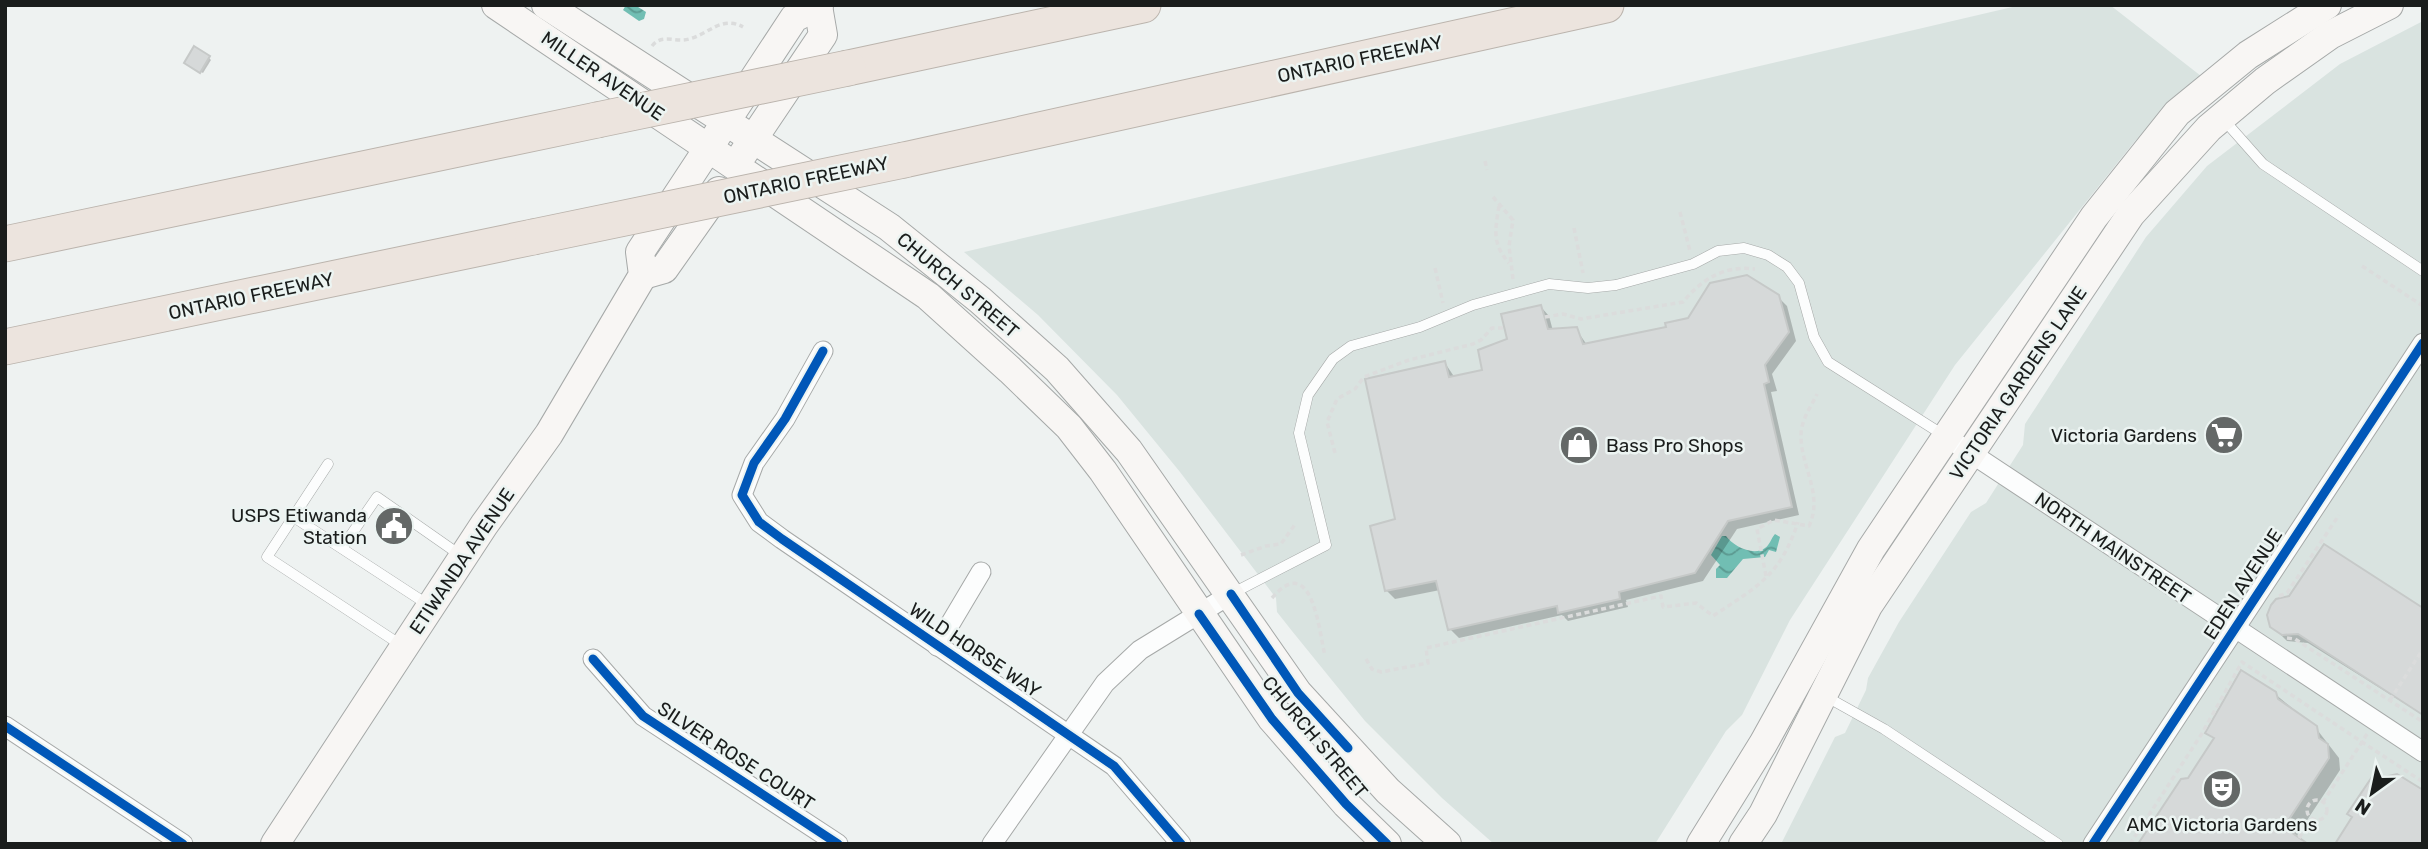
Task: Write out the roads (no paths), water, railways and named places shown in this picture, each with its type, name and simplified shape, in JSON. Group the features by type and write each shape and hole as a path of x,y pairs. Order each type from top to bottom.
{"highway":[{"path":"5,244 1143,5"},
{"name":"ONTARIO FREEWAY","path":"5,347 904,160 1606,5"}],"main road":[{"name":"MILLER AVENUE","path":"496,5 709,148"},
{"name":"MILLER AVENUE","path":"545,5 726,121"},
{"name":"VICTORIA GARDENS LANE","path":"1701,844 1763,744 1871,549 2094,217 2177,113 2248,55 2326,5"},
{"path":"2221,117 2217,106 2219,98 2252,68 2298,36 2332,5"},
{"name":"VICTORIA GARDENS LANE","path":"1743,844 1763,814 1868,606 2131,214 2168,170 2221,117 2264,81 2330,35 2389,5"},
{"name":"ETIWANDA AVENUE","path":"275,844 463,557 549,434 643,275 640,252 794,18 819,6 823,35 664,269 643,275"},
{"name":"CHURCH STREET","path":"726,121 889,227 979,300 1057,369 1129,451 1298,693 1388,790 1447,844"},
{"name":"CHURCH STREET","path":"709,148 928,296 1059,418 1104,471 1272,719 1346,804 1387,844"}],"street":[{"name":"EDEN AVENUE","path":"2093,844 2423,343"},
{"name":"WILD HORSE WAY","path":"823,351 785,419 754,463 742,495 748,508 767,528 1114,766 1181,844"},
{"name":"NORTH MAINSTREET","path":"1945,436 2423,752"},
{"path":"937,646 981,572"},
{"path":"992,844 1105,683 1140,650 1231,594"},
{"name":"SILVER ROSE COURT","path":"593,659 643,716 838,844"},
{"path":"5,726 183,844"}],"lane":[{"path":"2221,117 2263,164 2423,271"},
{"path":"1231,594 1326,545 1298,433 1308,395 1333,359 1351,346 1420,327 1474,305 1549,284 1588,288 1616,285 1693,264 1718,251 1744,248 1768,254 1787,267 1799,283 1814,337 1828,362 1945,436"},
{"path":"328,464 267,557 405,648"},
{"path":"342,548 377,497 463,557"},
{"path":"292,516 431,606"},
{"path":"1823,695 1884,729 2058,844"}],"water":[{"path":"626,5 635,5 646,12 644,19 639,21 623,10"},
{"path":"1775,534 1780,537 1776,552 1769,550 1765,557 1743,559 1727,578 1716,578 1716,569 1720,565 1711,555 1722,536 1726,536 1743,549 1755,551 1767,547"}],"place":[{"name":"Victoria Gardens","path":"2224,435"},
{"name":"Bass Pro Shops","path":"1579,445"},
{"name":"USPS Etiwanda Station","path":"394,526"},
{"name":"AMC Victoria Gardens","path":"2222,789"}]}
